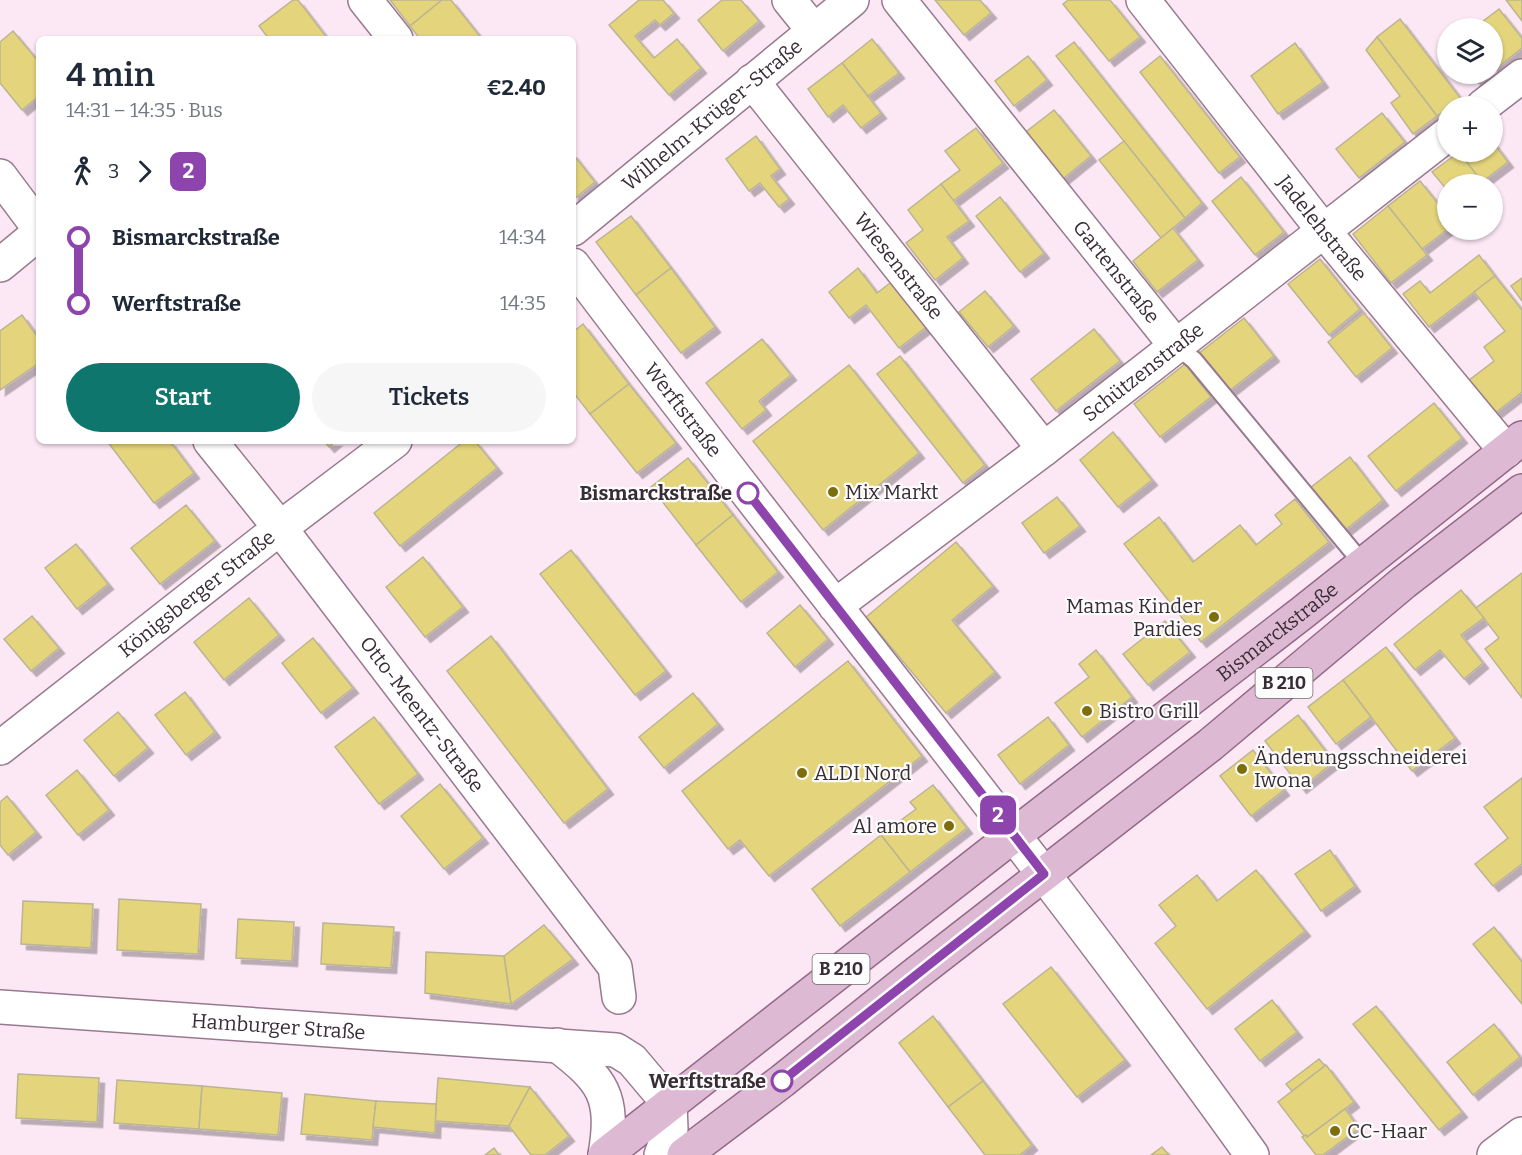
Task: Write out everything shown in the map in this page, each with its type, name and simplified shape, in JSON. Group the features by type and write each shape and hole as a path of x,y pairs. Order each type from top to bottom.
{"main road":[{"name":"Bismarckstraße","path":"605,1155 1514,444"},
{"name":"B 210","path":"684,1155 782,1081 1210,745 1403,583 1522,491"}],"street":[{"path":"365,0 394,36"},
{"path":"789,0 814,31"},
{"name":"Wilhelm-Krüger-Straße","path":"576,228 852,0"},
{"name":"Gartenstraße","path":"899,0 1176,346"},
{"name":"Jadelehstraße","path":"1143,0 1323,231 1514,444"},
{"path":"1496,96 1522,76"},
{"name":"Wiesenstraße","path":"752,81 1044,449"},
{"name":"Schützenstraße","path":"835,606 1044,449 1437,143"},
{"path":"0,176 36,224"},
{"path":"0,266 36,236"},
{"name":"Werftstraße","path":"576,275 583,299 835,606 1014,834 1188,1065 1252,1155"},
{"name":"Otto-Meentz-Straße","path":"212,444 280,528 615,966 619,997"},
{"name":"Königsberger Straße","path":"0,748 280,528 391,444"},
{"name":"Hamburger Straße","path":"0,1007 616,1050 632,1060 670,1105"},
{"path":"557,1045 579,1062 597,1081 606,1096 609,1131 605,1155"},
{"path":"662,1155 671,1129 670,1105"},
{"path":"1494,1155 1522,1134"}],"lane":[{"name":"Gartenstraße","path":"1176,346 1194,360 1363,564"}],"building":[{"path":"293,0 298,0 326,36 267,36 259,26"},
{"path":"390,0 442,0 410,26"},
{"path":"442,0 451,0 480,36 418,36 410,26"},
{"path":"639,0 663,0 674,13 660,25 655,20 635,36 654,58 677,39 701,68 669,95 609,25"},
{"path":"722,0 741,0 759,21 723,51 698,20"},
{"path":"935,0 980,0 991,13 964,35"},
{"path":"1068,0 1110,0 1140,37 1109,61 1063,4"},
{"path":"1506,0 1522,0 1522,21"},
{"path":"1499,9 1522,38 1522,48 1503,63 1503,18 1487,18"},
{"path":"1400,19 1437,68 1437,84 1450,84 1459,96 1437,96 1437,116 1377,37"},
{"path":"13,31 36,58 36,98 22,110 0,83 0,42"},
{"path":"1377,37 1437,116 1413,134 1391,103 1400,96 1366,50"},
{"path":"872,39 899,73 868,96 842,63"},
{"path":"1074,42 1202,203 1185,218 1056,56"},
{"path":"1295,43 1323,82 1278,114 1251,76"},
{"path":"1028,56 1047,80 1014,106 995,81"},
{"path":"1160,56 1240,157 1219,173 1140,72"},
{"path":"842,63 881,113 861,128 843,105 828,117 808,89"},
{"path":"1054,110 1091,156 1059,182 1022,135"},
{"path":"1382,113 1405,142 1359,178 1336,149"},
{"path":"976,128 1003,163 953,201 941,184 960,170 945,151"},
{"path":"756,136 780,169 771,176 789,199 779,207 760,183 749,191 726,159"},
{"path":"1124,141 1185,218 1161,238 1099,160"},
{"path":"1503,155 1508,162 1492,174 1476,174 1467,162 1503,162"},
{"path":"576,158 595,182 576,198"},
{"path":"1446,162 1467,162 1476,174 1437,174 1437,178 1432,172"},
{"path":"1241,177 1284,232 1255,255 1212,201"},
{"path":"1420,181 1437,202 1437,237 1422,249 1388,206"},
{"path":"941,184 969,221 947,237 963,258 935,280 906,243 923,230 908,210"},
{"path":"1000,197 1044,253 1020,272 976,216"},
{"path":"1388,206 1427,255 1391,283 1353,234"},
{"path":"631,216 671,268 636,295 596,242"},
{"path":"1173,228 1198,260 1157,292 1133,261"},
{"path":"1479,255 1495,276 1429,327 1403,294 1420,281 1430,293"},
{"path":"1320,259 1360,309 1329,335 1288,284"},
{"path":"671,268 715,327 681,353 636,295"},
{"path":"858,268 877,293 894,280 929,325 899,348 866,305 849,318 829,292"},
{"path":"1495,276 1522,310 1522,392 1494,414 1468,381 1494,361 1484,347 1505,331 1474,292"},
{"path":"1522,278 1522,301 1511,286"},
{"path":"985,291 1014,326 988,347 959,312"},
{"path":"1364,313 1392,348 1356,377 1328,342"},
{"path":"22,315 36,335 36,365 0,390 0,331"},
{"path":"1244,318 1274,356 1228,392 1198,354"},
{"path":"583,324 629,384 590,414 576,396 576,330"},
{"path":"1094,329 1120,361 1056,411 1031,379"},
{"path":"762,339 791,375 759,401 766,410 742,429 706,383"},
{"path":"900,356 985,465 963,483 877,374"},
{"path":"1185,364 1211,397 1160,437 1134,404"},
{"path":"849,365 919,453 823,530 753,441"},
{"path":"629,384 676,443 637,473 590,414"},
{"path":"1434,403 1462,438 1396,491 1368,456"},
{"path":"1113,432 1152,480 1118,507 1080,460"},
{"path":"109,444 172,444 194,473 154,503"},
{"path":"460,444 477,444 497,468 400,546 374,513"},
{"path":"1350,457 1383,500 1344,531 1310,488"},
{"path":"688,458 733,515 696,545 651,487"},
{"path":"1057,497 1080,526 1044,553 1022,523"},
{"path":"1295,499 1329,542 1201,642 1124,544 1159,517 1193,562 1240,525 1256,545 1282,524 1275,515"},
{"path":"186,505 215,541 160,584 131,548"},
{"path":"733,515 778,572 741,602 696,545"},
{"path":"956,542 993,586 952,620 995,672 946,713 866,617"},
{"path":"76,544 108,584 77,609 45,568"},
{"path":"571,550 666,671 635,695 540,574"},
{"path":"423,557 463,607 425,637 386,587"},
{"path":"1522,573 1522,698 1485,649 1499,638 1476,608"},
{"path":"1461,590 1484,618 1461,635 1483,663 1464,679 1440,650 1415,670 1394,644"},
{"path":"249,598 279,635 224,680 194,642"},
{"path":"800,605 828,639 795,667 767,633"},
{"path":"32,616 59,648 31,671 4,639"},
{"path":"1165,621 1190,652 1148,685 1123,654"},
{"path":"491,636 608,789 564,823 447,671"},
{"path":"313,638 353,688 321,713 282,663"},
{"path":"1386,647 1455,738 1412,771 1343,680"},
{"path":"1096,650 1132,697 1082,737 1055,703 1089,677 1079,664"},
{"name":"ALDI Nord","path":"848,661 922,756 769,876 740,840 728,849 682,791"},
{"path":"1343,680 1371,717 1336,744 1308,707"},
{"path":"185,692 215,732 186,755 155,715"},
{"path":"693,693 718,724 664,768 639,737"},
{"path":"118,712 148,748 114,776 84,740"},
{"path":"1298,715 1334,762 1301,788 1265,741"},
{"path":"374,717 418,774 379,804 335,747"},
{"path":"1048,717 1069,745 1020,784 998,755"},
{"path":"1253,750 1284,790 1251,816 1220,776"},
{"path":"77,770 109,810 78,835 46,795"},
{"path":"1522,778 1522,864 1493,886 1475,864 1508,838 1484,807"},
{"path":"440,784 483,838 444,869 401,816"},
{"path":"933,785 967,828 910,872 881,835 916,809 910,802"},
{"path":"7,796 36,832 8,855 0,845 0,802"},
{"path":"881,835 910,872 840,926 812,889"},
{"path":"1330,850 1355,886 1321,911 1295,874"},
{"path":"1256,870 1305,931 1207,1009 1155,943 1176,926 1159,905 1197,875 1217,901"},
{"path":"119,899 201,904 198,954 117,950"},
{"path":"23,901 93,904 91,948 21,944"},
{"path":"238,919 294,922 292,961 236,958"},
{"path":"323,923 394,927 391,968 321,964"},
{"path":"544,925 573,959 511,1004 504,956"},
{"path":"1494,927 1522,962 1522,1004 1473,944"},
{"path":"426,952 504,956 511,1004 425,993"},
{"path":"1051,967 1125,1060 1077,1097 1003,1004"},
{"path":"1272,1000 1297,1032 1260,1061 1235,1029"},
{"path":"1376,1006 1462,1112 1439,1130 1353,1024"},
{"path":"933,1016 983,1081 948,1107 899,1043"},
{"path":"1494,1024 1520,1057 1473,1095 1447,1062"},
{"path":"1319,1059 1325,1066 1292,1091 1286,1084"},
{"path":"1326,1065 1354,1102 1307,1137 1278,1102"},
{"path":"18,1074 99,1078 97,1122 16,1118"},
{"path":"438,1078 530,1087 509,1126 435,1121"},
{"path":"117,1080 202,1086 199,1129 114,1123"},
{"path":"983,1081 1032,1145 1020,1155 985,1155 948,1107"},
{"path":"202,1086 282,1093 278,1135 199,1129"},
{"path":"530,1087 569,1136 545,1155 531,1155 509,1126"},
{"path":"305,1094 376,1101 372,1140 301,1134"},
{"path":"376,1101 436,1104 435,1133 373,1127"},
{"name":"CC-Haar","path":"1345,1109 1359,1128 1323,1155 1316,1155 1302,1137 1306,1135 1307,1137"},
{"path":"1162,1147 1169,1155 1151,1155"},
{"path":"494,1148 499,1155 485,1155"}],"bus line":[{"name":"2","path":"748,493 1044,874 782,1081"}],"place":[{"name":"Mix Markt","path":"833,492"},
{"name":"Bismarckstraße","path":"748,493"},
{"name":"Mamas Kinder Pardies","path":"1214,617"},
{"name":"Bistro Grill","path":"1087,711"},
{"name":"Änderungsschneiderei Iwona","path":"1242,769"},
{"name":"ALDI Nord","path":"802,773"},
{"name":"Al amore","path":"949,826"},
{"name":"Werftstraße","path":"782,1081"},
{"name":"CC-Haar","path":"1335,1131"}]}
